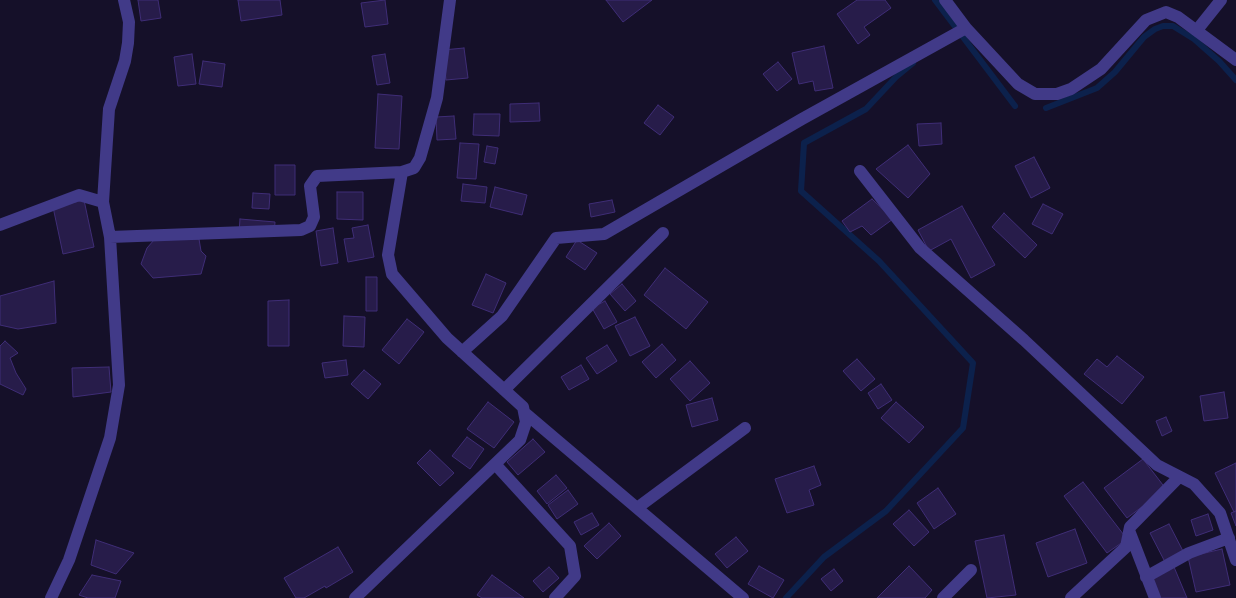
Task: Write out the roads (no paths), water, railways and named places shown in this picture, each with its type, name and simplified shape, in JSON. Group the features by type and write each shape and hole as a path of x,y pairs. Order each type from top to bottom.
{"street":[{"path":"51,598 69,560 110,438 119,385 110,237 103,202 109,109 125,61 128,43 129,22 124,0"},
{"path":"110,237 301,230 312,222 314,217 310,186 317,176 410,171 417,166 435,107 450,0"},
{"path":"946,0 964,29 1018,84 1041,95 1064,92 1101,69 1142,24 1158,14 1174,14 1236,60"},
{"path":"1197,30 1221,0"},
{"path":"462,352 502,316 556,238 604,234 964,29"},
{"path":"860,171 920,248 1024,340 1157,466 1194,484 1220,513 1236,560"},
{"path":"402,172 388,255 392,274 447,338 504,390 525,413 743,598"},
{"path":"0,225 80,195 103,202"},
{"path":"504,390 663,233"},
{"path":"354,598 520,440 524,432 525,413"},
{"path":"637,508 746,428"},
{"path":"494,464 570,546 575,576 555,598"},
{"path":"1071,598 1126,547 1130,527 1179,477"},
{"path":"1130,527 1132,540 1155,598"},
{"path":"1146,577 1189,553 1229,538"},
{"path":"943,598 970,570"}],"waterway":[{"path":"935,0 1015,106"},
{"path":"1046,108 1097,88 1115,72 1144,37 1163,26 1173,26 1194,39 1219,61 1236,80"},
{"path":"786,598 824,557 886,511 963,428 973,363 879,261 801,191 804,143 866,109 896,77 913,63"}]}
